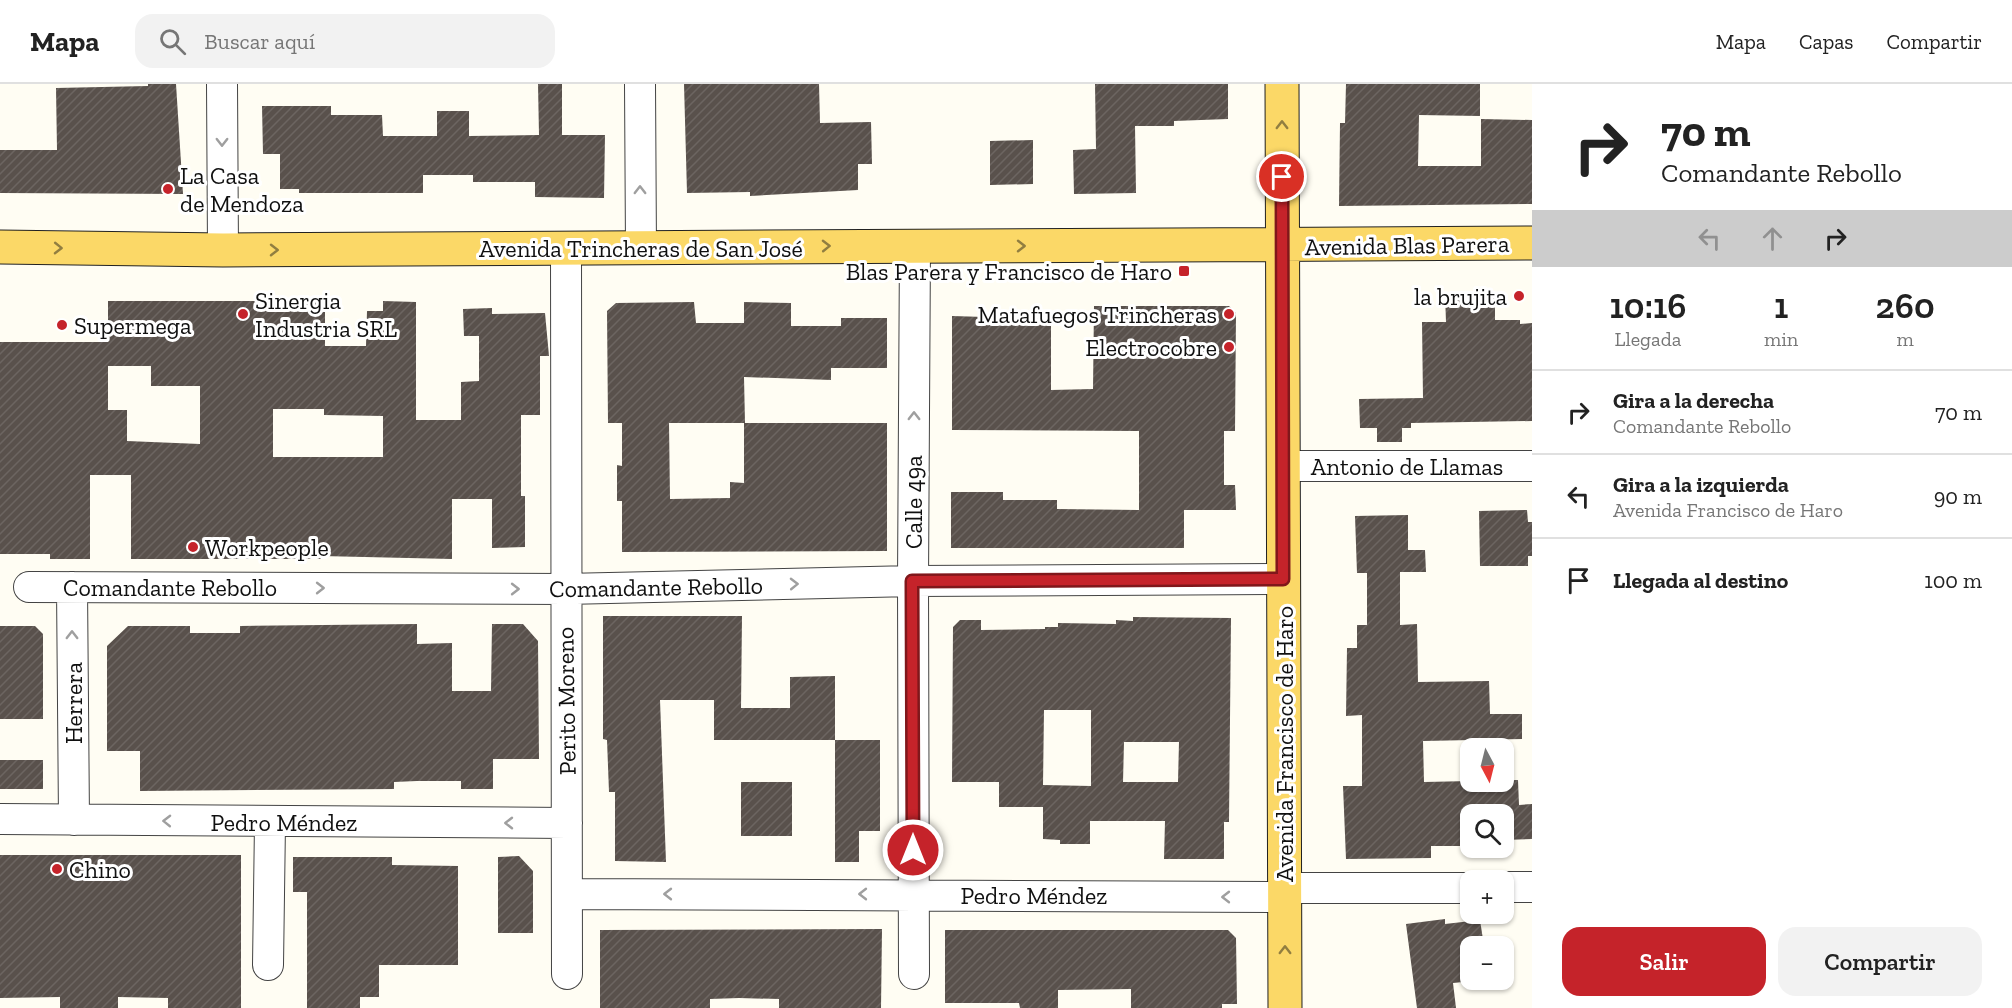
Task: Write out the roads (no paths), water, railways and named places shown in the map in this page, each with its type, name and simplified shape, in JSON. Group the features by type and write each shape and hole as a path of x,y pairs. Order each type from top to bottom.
{"main road":[{"name":"Avenida Francisco de Haro","path":"1282,84 1285,1008"},
{"name":"Avenida Blas Parera","path":"1282,246 1532,243"},
{"name":"Avenida Trincheras de San José","path":"0,247 223,250 641,249 915,245 1282,246"}],"street":[{"path":"222,84 223,250"},
{"path":"640,84 641,249"},
{"name":"Calle 49a","path":"914,974 912,581 915,245"},
{"name":"Perito Moreno","path":"566,249 567,974"},
{"name":"Antonio de Llamas","path":"1283,466 1532,466"},
{"name":"Comandante Rebollo","path":"29,587 565,589 912,581 1283,579"},
{"name":"Herrera","path":"72,586 74,820"},
{"name":"Pedro Méndez","path":"0,819 270,823 567,823"},
{"path":"268,965 270,823"},
{"path":"1514,887 1532,887"},
{"name":"Pedro Méndez","path":"567,894 1284,893 1460,888"}],"place":[{"name":"La Casa de Mendoza","path":"168,189"},
{"name":"Blas Parera y Francisco de Haro","path":"1184,271"},
{"name":"la brujita","path":"1519,296"},
{"name":"Sinergia Industria SRL","path":"243,314"},
{"name":"Matafuegos Trincheras","path":"1229,314"},
{"name":"Supermega","path":"62,325"},
{"name":"Electrocobre","path":"1229,347"},
{"name":"Workpeople","path":"193,547"},
{"name":"Chino","path":"57,869"}]}
